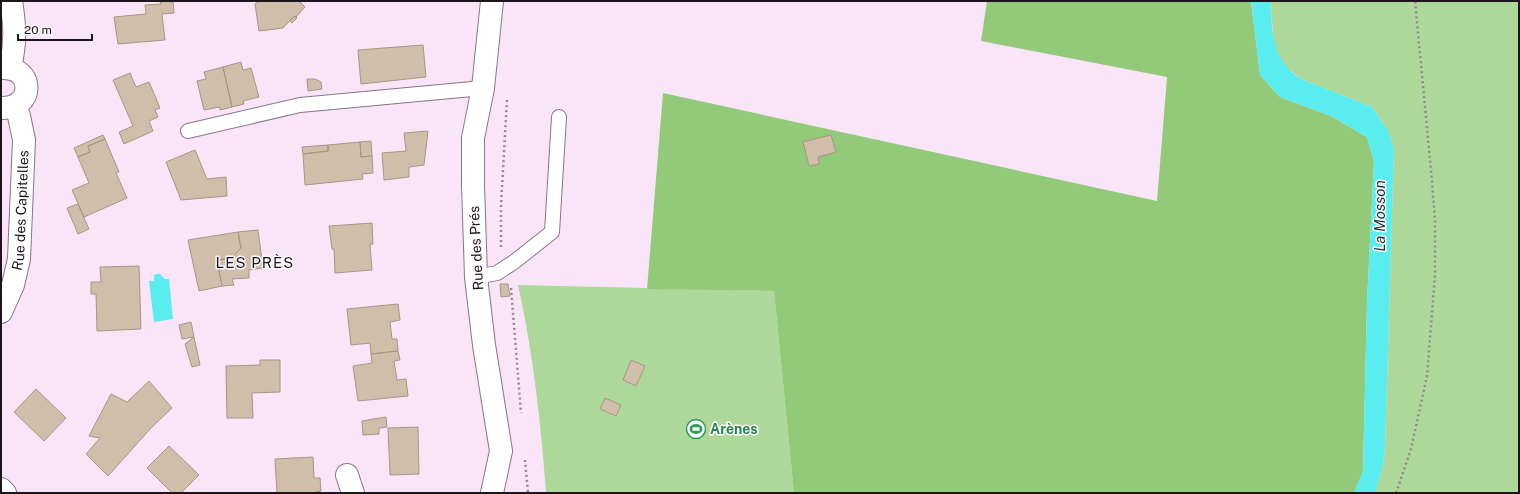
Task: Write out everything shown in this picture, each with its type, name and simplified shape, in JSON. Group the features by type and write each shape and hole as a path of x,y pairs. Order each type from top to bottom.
{"street":[{"path":"5,67 15,47 15,25 11,1"},
{"name":"Rue des Prés","path":"492,1 483,88 473,138 476,277 484,345 501,451 492,493"},
{"name":"Rue des Capitelles","path":"1,312 13,285 19,259 24,140 19,116 8,108 22,101 26,94 27,85 24,77 18,71 5,67"},
{"path":"1,489 5,493"}],"lane":[{"path":"188,131 300,105 483,88"},
{"path":"476,277 497,273 514,262 552,232 559,117"}],"path":[{"path":"1396,493 1411,449 1426,382 1435,275 1434,201 1415,1"}],"green space":[{"path":"987,1 1251,1 1260,75 1280,97 1331,116 1367,137 1374,161 1367,302 1363,472 1354,493 794,493 774,291 647,289 663,93 1157,201 1167,77 981,41"},
{"path":"1270,1 1519,1 1519,493 1375,493 1383,465 1385,449 1394,149 1389,132 1372,107 1301,79 1285,66 1277,53 1274,43"},
{"path":"518,285 774,291 794,493 546,493 536,388"}],"water":[{"name":"La Mosson","path":"1251,1 1270,1 1275,44 1284,63 1291,71 1301,79 1372,107 1389,132 1394,149 1385,449 1383,465 1375,493 1354,493 1363,472 1367,302 1374,161 1367,137 1331,116 1280,97 1260,75"},
{"path":"160,274 165,279 169,279 173,319 154,322 149,281 154,281 154,275"}],"building":[{"path":"160,1 173,1 174,13 162,14 165,40 118,44 114,17 146,14 145,5 161,4"},
{"path":"258,1 299,1 305,7 283,28 259,31 255,4"},
{"path":"294,16 297,18 292,23 290,21"},
{"path":"423,45 426,77 361,84 358,50"},
{"path":"241,62 243,70 251,68 259,97 243,101 244,104 232,107 223,67"},
{"path":"223,67 232,107 220,110 220,107 204,110 197,81 206,79 204,72"},
{"path":"130,73 136,87 149,82 160,108 155,110 158,117 149,121 153,131 124,144 119,132 133,126 113,80"},
{"path":"307,79 315,79 321,82 322,89 308,91"},
{"path":"428,131 424,165 409,167 409,177 384,180 382,153 406,151 404,133"},
{"path":"103,135 105,139 88,146 90,152 78,157 74,148"},
{"path":"831,135 836,152 818,157 819,164 809,166 803,142"},
{"path":"105,139 119,172 116,173 127,198 84,217 72,190 89,183 78,157 90,152 88,146"},
{"path":"371,141 372,156 361,157 360,142"},
{"path":"360,142 361,157 372,156 373,173 362,174 363,179 305,185 303,154 328,151 328,145"},
{"path":"328,145 328,151 303,154 302,147"},
{"path":"195,150 207,179 226,177 227,196 181,200 166,162"},
{"path":"78,204 89,229 78,234 67,208"},
{"path":"372,223 373,244 370,244 372,270 335,273 334,249 332,249 329,226"},
{"path":"258,230 263,268 249,270 249,278 232,279 234,285 222,286 217,260 231,258 241,248 238,232"},
{"path":"238,232 241,248 231,258 217,260 222,286 199,291 188,240"},
{"path":"139,266 141,329 97,331 96,294 91,294 91,282 101,282 100,267"},
{"path":"500,284 508,284 510,296 501,297"},
{"path":"398,304 400,320 390,322 392,339 397,339 398,351 371,354 370,343 351,345 347,309"},
{"path":"191,322 194,337 182,339 179,325"},
{"path":"194,337 200,365 192,367 185,344"},
{"path":"398,351 400,360 394,361 397,380 406,379 408,396 358,401 353,366 372,363 371,354"},
{"path":"260,360 280,360 280,392 252,393 253,418 227,418 226,366 260,365"},
{"path":"631,360 645,366 636,386 623,380"},
{"path":"149,381 172,408 151,428 108,476 86,454 100,438 89,436 111,394 127,402"},
{"path":"36,389 66,418 44,441 14,412"},
{"path":"605,398 621,405 616,416 600,409"},
{"path":"386,417 387,427 379,428 379,434 363,435 362,421"},
{"path":"418,427 419,474 390,475 388,428"},
{"path":"169,446 199,475 181,493 172,493 147,468"},
{"path":"313,457 314,478 320,478 321,491 315,493 277,493 275,459"}],"place":[{"name":"Arènes","path":"696,429"}],"district":[{"name":"LES PRÈS","path":"255,262"}]}
